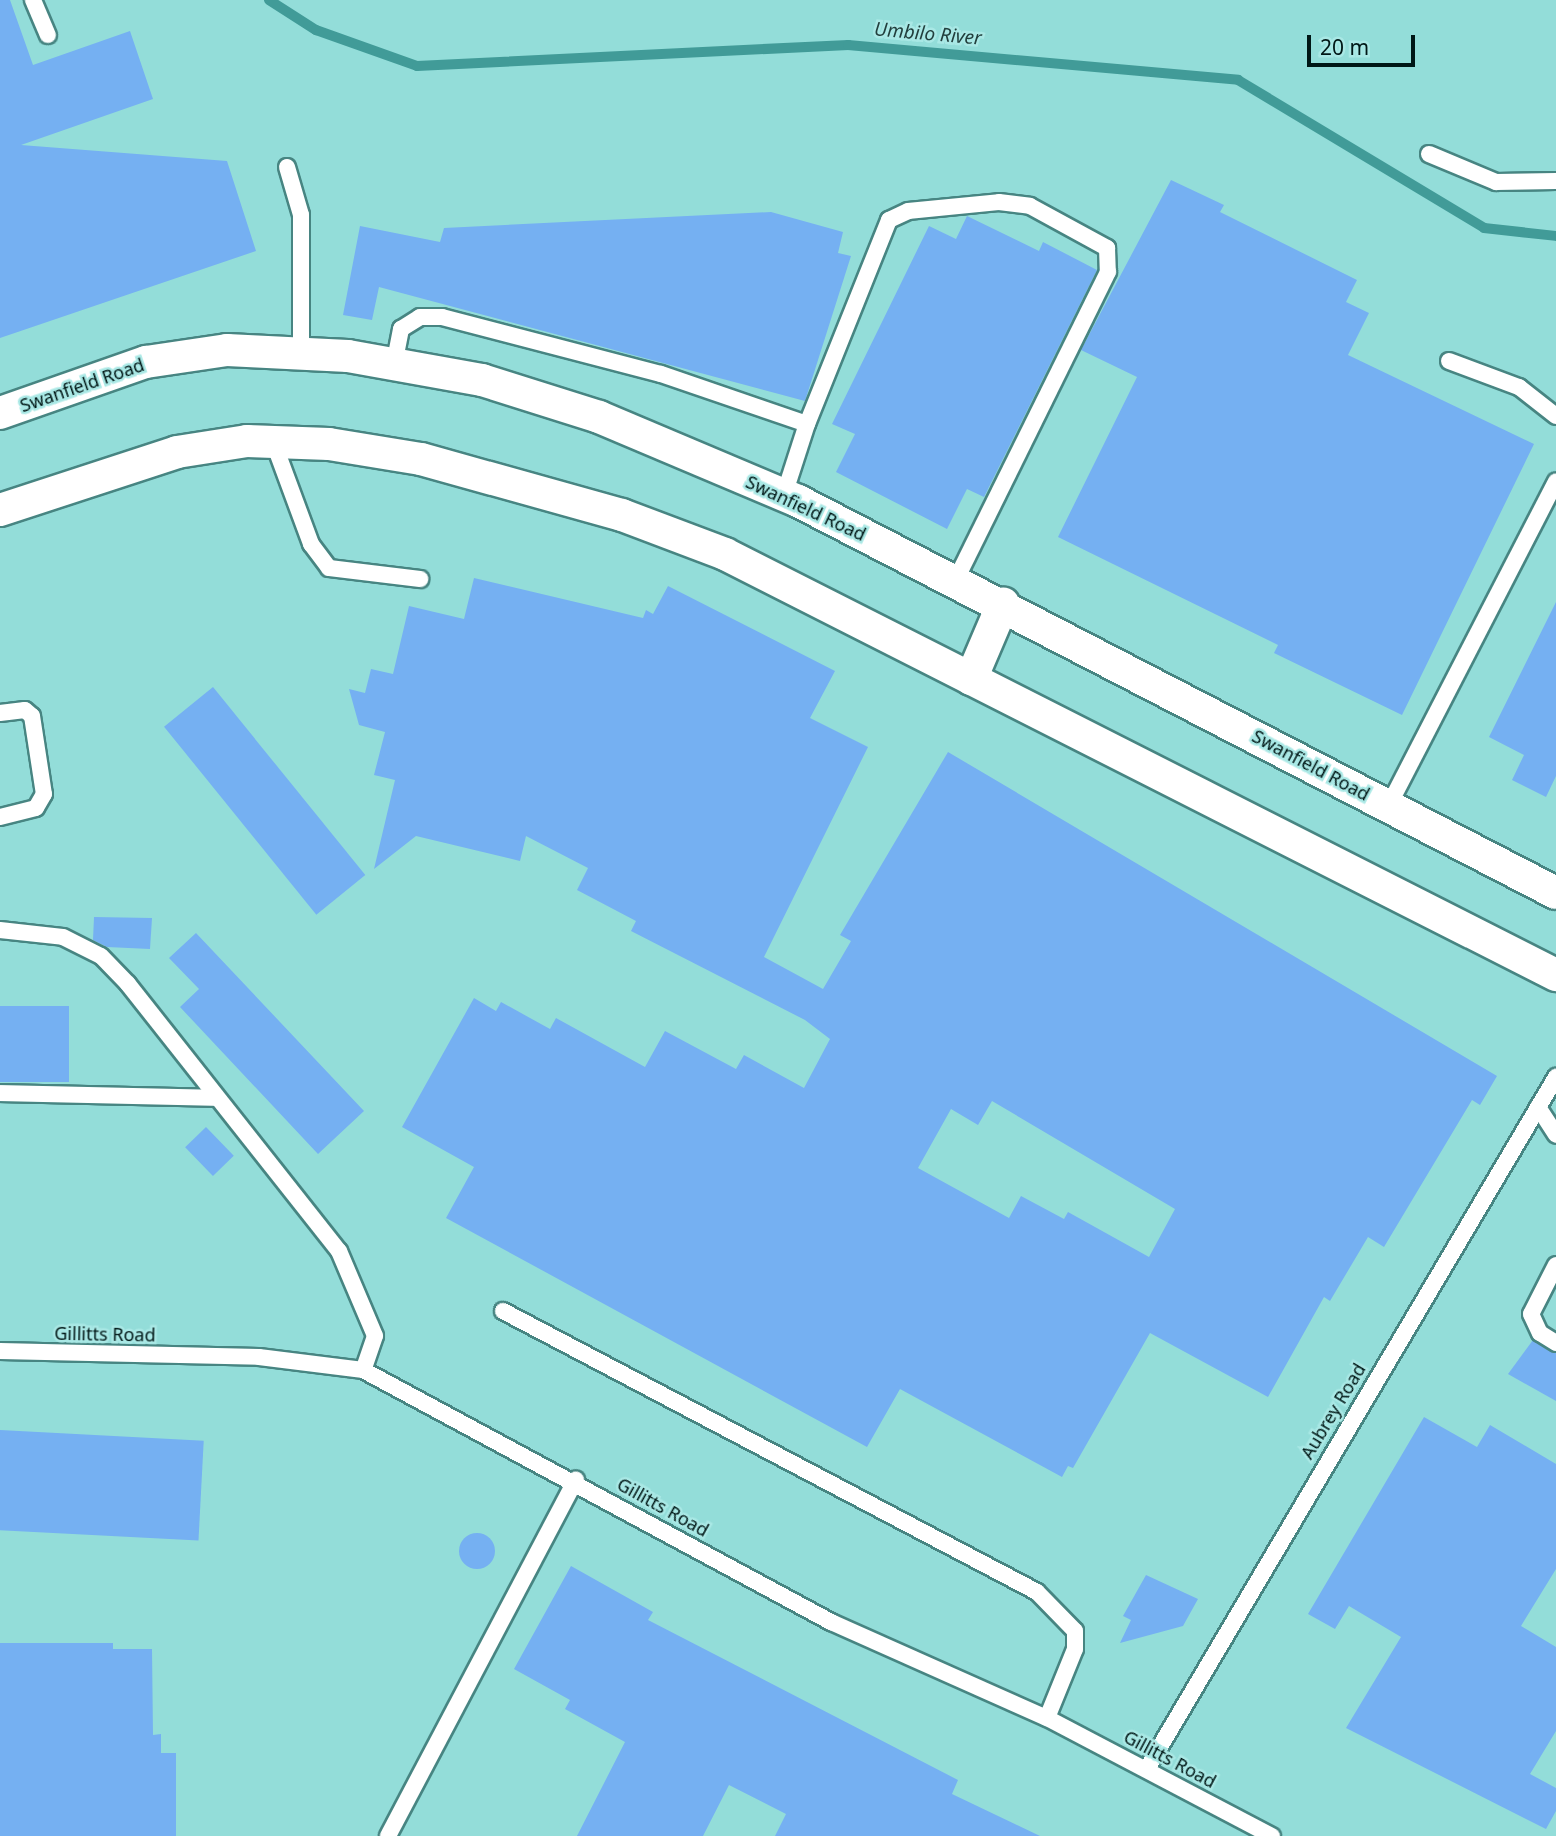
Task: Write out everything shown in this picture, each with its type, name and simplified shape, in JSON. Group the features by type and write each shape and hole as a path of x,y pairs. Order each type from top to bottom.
{"street":[{"name":"Swanfield Road","path":"0,413 146,362 227,350 301,354 394,365 482,380 599,417 784,495 1003,604 1556,892"},
{"path":"0,510 177,452 273,442 421,459 622,515 725,554 1556,975"},
{"path":"971,680 1003,604"}],"lane":[{"path":"33,0 48,35"},
{"path":"1429,154 1496,182 1556,181"},
{"path":"287,167 301,215 301,354"},
{"path":"784,495 807,424 890,220 908,211 947,207 999,202 1030,206 1107,248 1108,272 956,580"},
{"path":"394,365 401,329 421,317 442,317 662,374 807,424"},
{"path":"1449,360 1519,387 1556,416"},
{"path":"273,442 311,544 329,568 420,579"},
{"path":"1389,805 1556,482"},
{"path":"0,713 25,710 32,716 44,794 36,808 0,817"},
{"path":"0,930 63,937 101,956 339,1251 375,1336 363,1370"},
{"name":"Aubrey Road","path":"1148,1767 1556,1077"},
{"path":"0,1093 215,1098"},
{"path":"1538,1107 1556,1135"},
{"path":"1556,1265 1531,1314 1539,1333 1556,1343"},
{"path":"503,1311 1037,1592 1075,1631 1075,1649 1048,1718"},
{"name":"Gillitts Road","path":"0,1352 259,1357 363,1370 576,1480 831,1622 1048,1718 1148,1767 1272,1836"},
{"path":"388,1836 576,1480"}],"shaded area":[{"path":"0,0 1556,0 1556,1836 0,1836"}],"building":[{"path":"0,0 10,0 33,65 130,31 153,99 21,145 227,161 256,251 0,338"},
{"path":"1171,180 1224,205 1220,212 1357,280 1346,302 1369,313 1348,355 1534,444 1402,715 1274,653 1278,645 1058,537 1137,377 1081,350"},
{"path":"771,212 843,232 838,253 851,256 805,401 379,287 372,320 343,315 360,226 440,242 444,228"},
{"path":"967,216 1039,251 1043,242 1097,270 984,497 967,489 947,529 836,472 855,434 832,424 929,226 956,239"},
{"path":"474,578 643,618 646,610 653,614 668,586 835,671 810,718 868,747 764,957 823,989 851,941 840,935 948,752 1497,1076 1480,1105 1472,1100 1384,1247 1368,1237 1330,1301 1324,1297 1268,1397 1150,1333 1073,1468 1068,1466 1062,1477 900,1389 867,1447 446,1218 474,1167 402,1127 474,998 496,1011 501,1002 550,1029 556,1018 645,1067 665,1031 736,1069 744,1055 804,1088 830,1039 805,1020 631,931 636,921 577,890 588,868 526,836 520,861 416,836 374,869 395,780 374,775 385,732 359,725 349,689 365,693 371,669 393,674 409,606 464,619","holes":["992,1101 1175,1209 1149,1257 1068,1212 1064,1219 1021,1196 1009,1218 918,1168 951,1109 978,1125"]},
{"path":"1556,602 1556,776 1546,797 1512,780 1524,755 1489,737"},
{"path":"213,687 365,875 316,915 164,727"},
{"path":"94,917 152,918 150,949 107,947 93,940"},
{"path":"196,933 364,1111 318,1154 180,1007 199,989 169,958"},
{"path":"0,1006 69,1006 69,1082 0,1082"},
{"path":"206,1127 234,1156 213,1176 185,1147"},
{"path":"1533,1340 1556,1353 1556,1401 1508,1374"},
{"path":"1424,1417 1477,1447 1490,1425 1556,1464 1556,1569 1521,1626 1556,1647 1556,1731 1530,1774 1556,1788 1556,1811 1546,1829 1346,1728 1401,1637 1349,1606 1335,1629 1308,1614"},
{"path":"0,1430 204,1441 198,1541 0,1530"},
{"path":"477,1533 490,1538 495,1551 490,1564 477,1569 464,1564 459,1551 464,1538"},
{"path":"571,1566 653,1612 648,1620 958,1780 952,1794 1040,1836 775,1836 786,1814 729,1785 703,1836 577,1836 625,1742 565,1709 570,1700 514,1669"},
{"path":"1146,1575 1198,1599 1183,1626 1120,1643 1131,1620 1123,1616"},
{"path":"0,1643 113,1643 113,1649 152,1649 153,1735 161,1734 161,1753 176,1753 176,1836 0,1836"}],"waterway":[{"name":"Umbilo River","path":"269,0 316,30 417,66 848,45 1238,80 1484,228 1556,236"}]}
